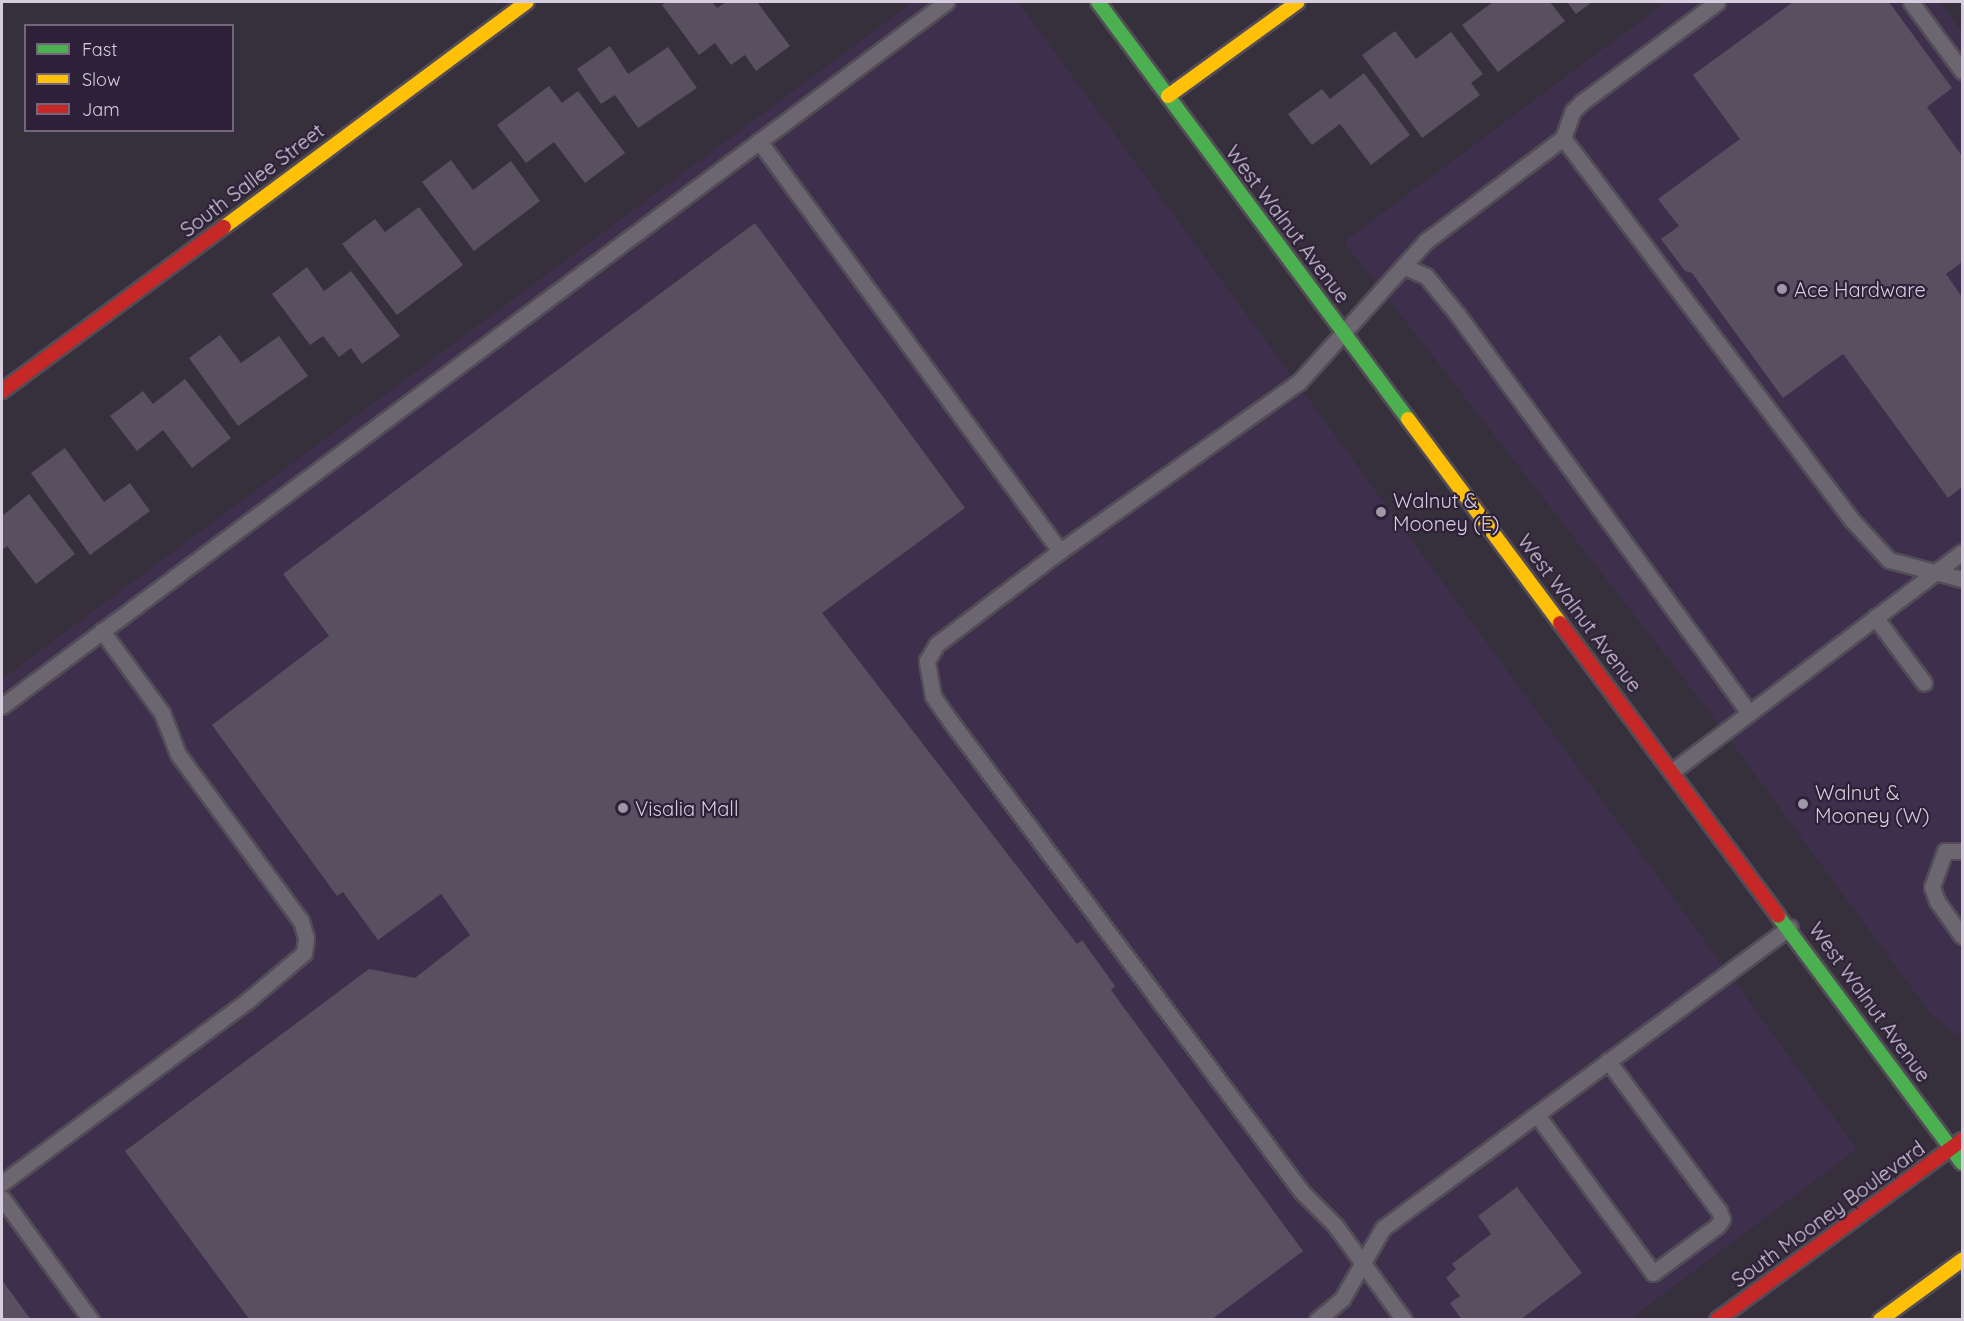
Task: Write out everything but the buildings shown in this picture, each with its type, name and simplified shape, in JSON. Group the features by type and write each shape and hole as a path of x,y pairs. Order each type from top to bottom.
{"main road":[{"name":"South Sallee Street","path":"2,391 527,2"},
{"name":"West Walnut Avenue","path":"1098,2 1790,927 1957,1144 1962,1163"},
{"path":"1168,96 1298,2"},
{"name":"South Mooney Boulevard","path":"1717,1320 1957,1144"},
{"path":"1880,1320 1962,1260"}],"lane":[{"path":"2,706 946,2"},
{"path":"1404,1320 1363,1261 1302,1192 933,696 927,661 937,644 1060,551 1299,382 1346,334 1386,280 1405,267 1426,241 1563,138 1573,111 1582,102 1717,2"},
{"path":"1911,2 1962,71"},
{"path":"1563,138 1851,519 1889,560 1939,570 1962,579"},
{"path":"759,141 1060,551"},
{"path":"1405,267 1426,276 1458,315 1749,712"},
{"path":"1674,770 1962,552"},
{"path":"1875,617 1924,683"},
{"path":"2,1183 246,1002 304,953 306,938 301,921 178,754 162,713 102,631"},
{"path":"1962,851 1945,851 1932,887 1937,902 1962,936"},
{"path":"1317,1320 1342,1299 1383,1228 1790,927"},
{"path":"1537,1115 1653,1273 1717,1226 1722,1219 1719,1211 1608,1061"},
{"path":"2,1198 91,1320"}],"shaded area":[{"path":"913,2 1018,2 1857,1149 1630,1319 2,1320 2,679"},
{"path":"1666,2 1940,2 1962,32 1962,1037 1933,1017 1702,702 1344,242"}],"traffic: fast":[{"path":"1098,2 1408,419"},
{"path":"1778,916 1962,1163"}],"traffic: slow":[{"path":"224,227 527,2"},
{"path":"1168,96 1298,2"},
{"path":"1408,419 1560,623"},
{"path":"1880,1320 1962,1260"}],"traffic: jam":[{"path":"2,391 224,227"},
{"path":"1560,623 1778,916"},
{"path":"1717,1320 1962,1140"}],"place":[{"name":"Ace Hardware","path":"1782,289"},
{"name":"Walnut & Mooney (E)","path":"1381,512"},
{"name":"Walnut & Mooney (W)","path":"1803,804"},
{"name":"Visalia Mall","path":"623,808"}]}
